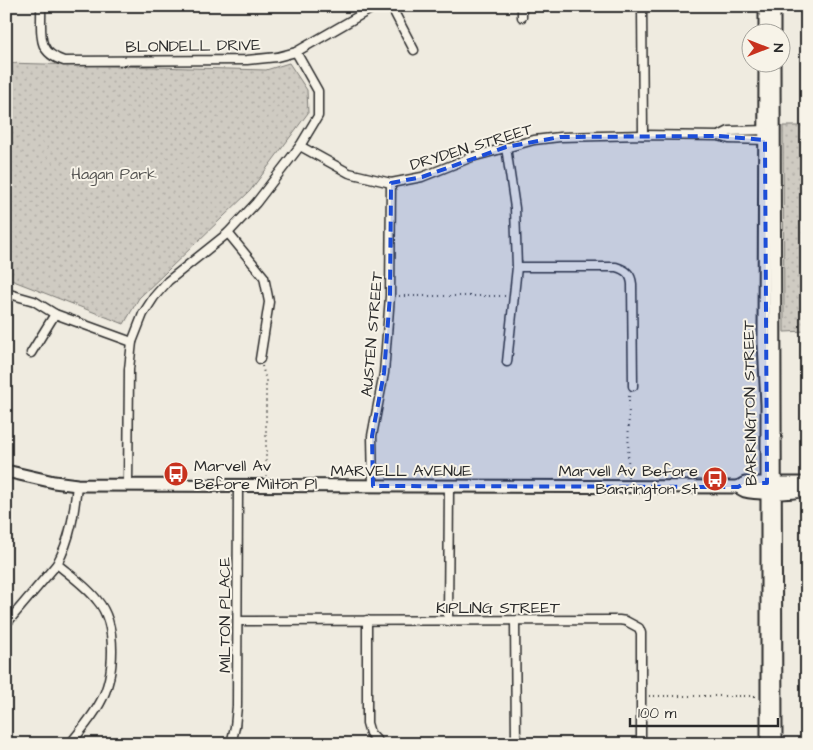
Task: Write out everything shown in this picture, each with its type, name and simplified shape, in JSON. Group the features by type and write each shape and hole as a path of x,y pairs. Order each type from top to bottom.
{"street":[{"name":"BLONDELL DRIVE","path":"41,6 44,49 53,57 64,61 247,60 277,57 296,52 376,6"},
{"path":"391,6 414,50"},
{"path":"522,6 522,16"},
{"path":"642,6 643,135"},
{"path":"765,6 765,22"},
{"path":"774,6 774,22"},
{"path":"128,486 128,370 132,342 143,314 154,297 168,281 228,233 256,203 300,146 318,116 318,91 296,52"},
{"name":"BARRINGTON STREET","path":"766,72 769,135 771,488 776,744"},
{"name":"BARRINGTON STREET","path":"769,135 773,72"},
{"name":"DRYDEN STREET","path":"300,146 349,173 390,183 422,177 472,157 534,140 560,137 643,135 719,136 729,139 769,135"},
{"path":"506,147 515,208 517,267 507,362"},
{"name":"AUSTEN STREET","path":"373,486 372,436 384,373 390,296 390,183"},
{"path":"228,233 264,277 269,302 260,359"},
{"path":"629,274 635,266"},
{"path":"517,267 616,268 622,269 629,274 632,284 633,386"},
{"path":"6,293 34,301 55,314 132,342"},
{"path":"31,353 55,314"},
{"name":"MARVELL AVENUE","path":"6,471 54,482 77,485 738,487 744,483 771,488 802,483 807,487"},
{"path":"6,624 57,564 71,530 77,485"},
{"name":"MILTON PLACE","path":"231,744 237,706 238,486"},
{"path":"448,621 449,486"},
{"name":"BARRINGTON STREET","path":"767,744 771,488"},
{"path":"57,564 97,599 107,618 112,644 109,675 101,702 70,744"},
{"path":"367,620 367,723 370,733 380,744"},
{"name":"KIPLING STREET","path":"238,621 619,620 633,624 639,628 641,633 641,744"},
{"path":"516,621 516,744"}],"path":[{"path":"390,296 514,296"},
{"path":"260,359 266,380 266,477"},
{"path":"628,487 629,397 633,386"},
{"path":"641,696 763,696"}],"highlighted area":[{"path":"719,136 765,140 767,483 745,483 738,487 373,486 372,436 384,373 390,296 391,183 422,177 506,147 560,137"}],"green space":[{"name":"Hagan Park","path":"6,63 266,70 289,63 307,90 308,113 250,191 139,298 124,324 6,278"},
{"path":"783,126 807,126 807,331 784,332"}],"place":[{"name":"Marvell Av Before Milton Pl","path":"176,474"},
{"name":"Marvell Av Before Barrington St","path":"715,479"}]}
